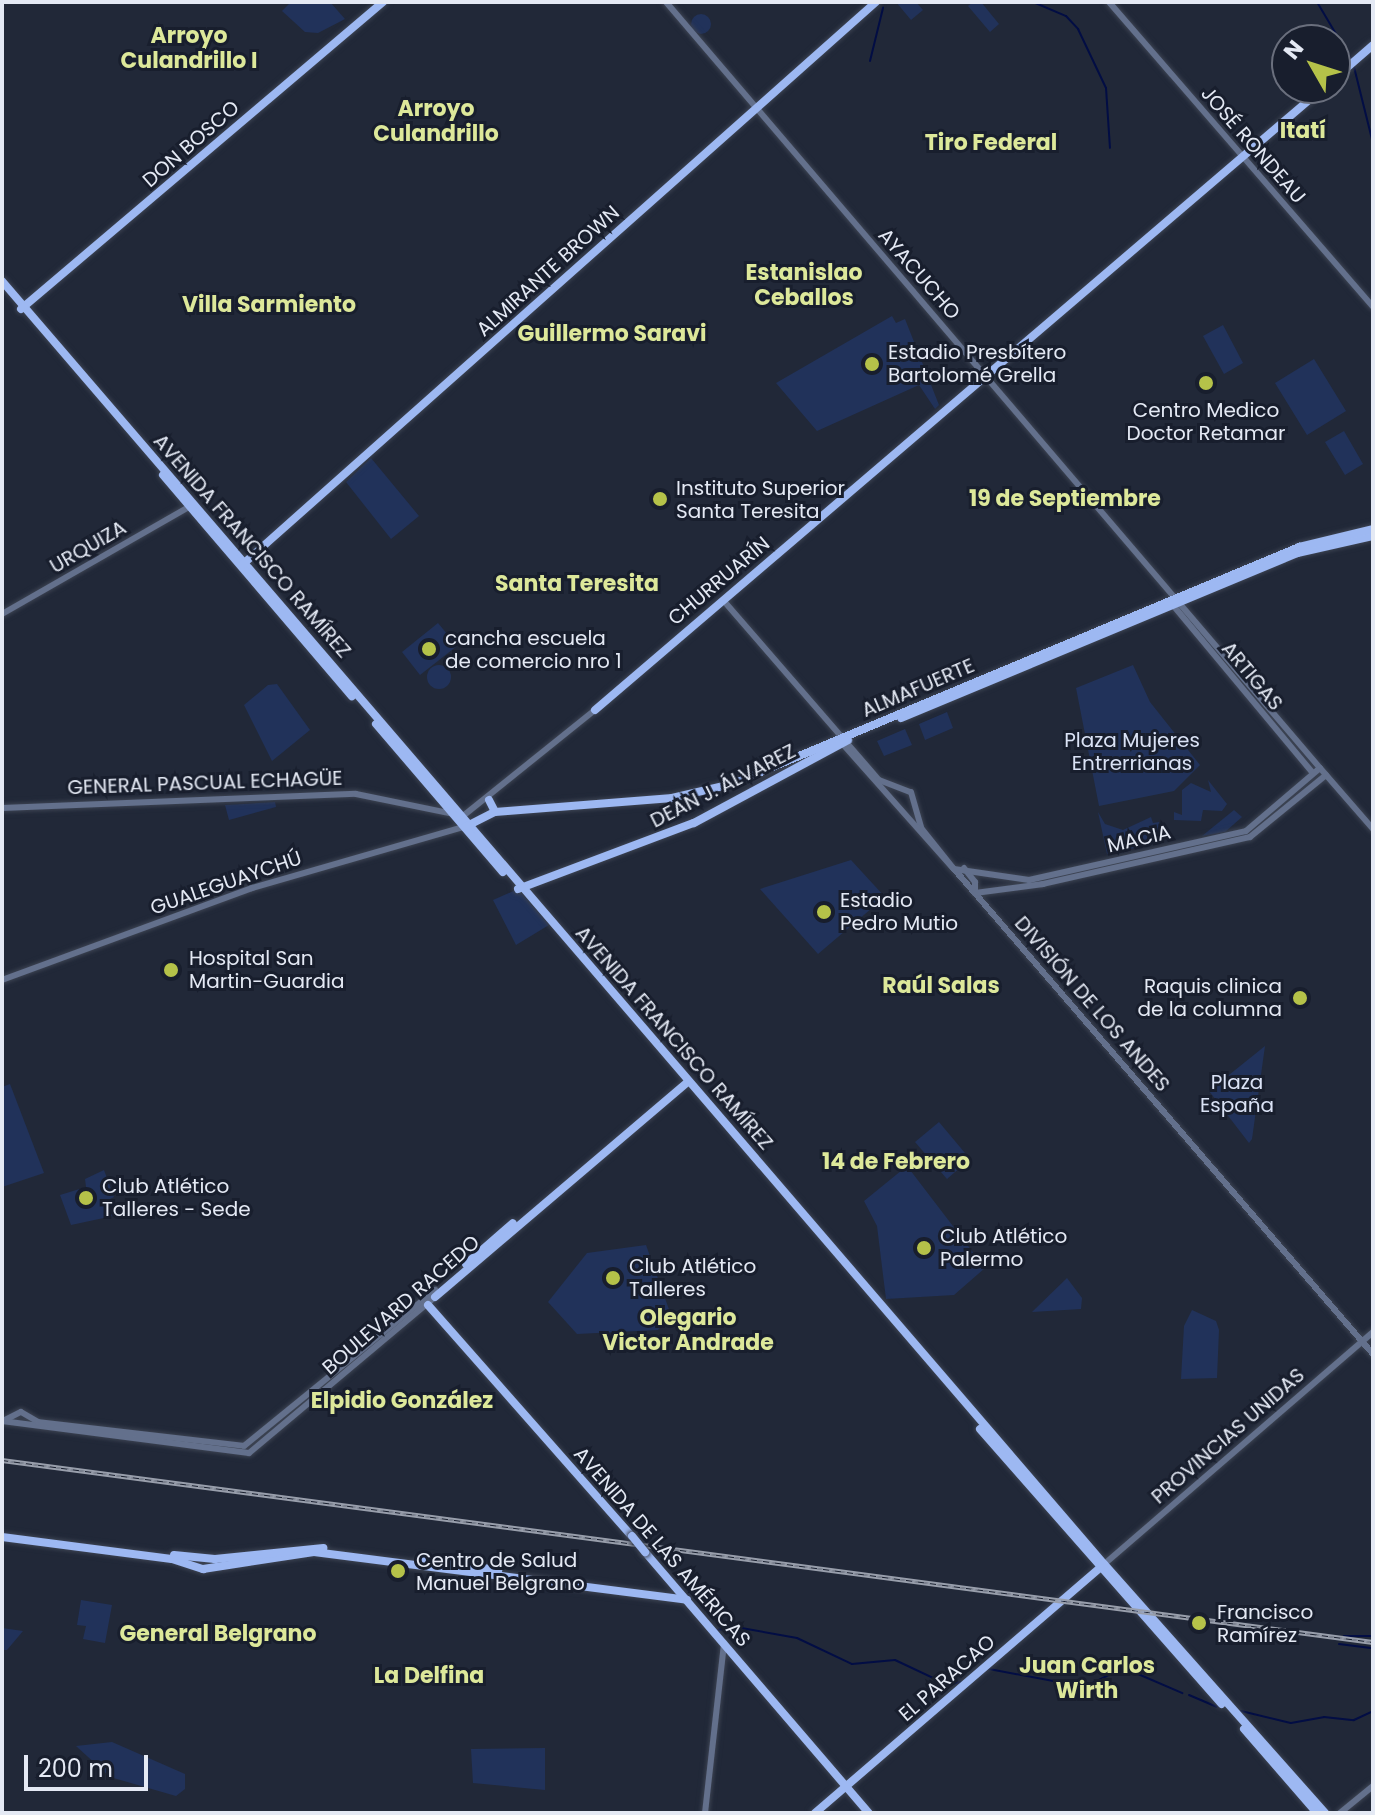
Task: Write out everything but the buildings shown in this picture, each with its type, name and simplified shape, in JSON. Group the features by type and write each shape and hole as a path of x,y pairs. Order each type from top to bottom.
{"main road":[{"name":"DON BOSCO","path":"23,308 383,2"},
{"name":"ALMIRANTE BROWN","path":"243,564 876,2"},
{"path":"1351,64 1373,45"},
{"name":"CHURRUARÍN","path":"595,710 1304,104"},
{"name":"AVENIDA FRANCISCO RAMÍREZ","path":"2,281 189,507 243,564"},
{"name":"AVENIDA FRANCISCO RAMÍREZ","path":"2,288 23,308 1317,1813"},
{"name":"ALMAFUERTE","path":"1176,602 1299,547 1373,529"},
{"name":"ALMAFUERTE","path":"467,825 495,812 678,797 732,784 1298,553 1373,536"},
{"name":"DEAN J. ÁLVAREZ","path":"520,888 694,823 842,741"},
{"path":"489,800 495,812"},
{"name":"BOULEVARD RACEDO","path":"435,1294 686,1080"},
{"name":"AVENIDA DE LAS AMÉRICAS","path":"428,1305 632,1536 869,1813"},
{"path":"2,1535 208,1559 315,1547 684,1596"},
{"path":"2,1535 172,1559 203,1569 314,1552 684,1596"},
{"name":"AVENIDA FRANCISCO RAMÍREZ","path":"1102,1566 1325,1813"},
{"name":"EL PARACAO","path":"815,1813 1102,1566"},
{"path":"661,1591 671,1582"}],"street":[{"name":"AYACUCHO","path":"666,2 1176,602"},
{"name":"JOSÉ RONDEAU","path":"1109,2 1373,307"},
{"name":"URQUIZA","path":"2,614 189,507"},
{"path":"723,600 842,741"},
{"name":"ARTIGAS","path":"1176,602 1326,775"},
{"name":"ARTIGAS","path":"1176,602 1318,784"},
{"name":"CHURRUARÍN","path":"459,816 489,800 595,710"},
{"name":"DIVISIÓN DE LOS ANDES","path":"842,741 1373,1354"},
{"name":"DIVISIÓN DE LOS ANDES","path":"842,741 883,783 911,792 919,824 954,869"},
{"name":"MACIA","path":"954,869 964,868 1029,880 1246,831 1320,768"},
{"path":"1326,775 1373,829"},
{"name":"MACIA","path":"975,893 1028,887 1254,836 1326,775"},
{"name":"GENERAL PASCUAL ECHAGÜE","path":"2,808 356,794 459,816"},
{"name":"GUALEGUAYCHÚ","path":"2,980 252,888 467,825"},
{"name":"DIVISIÓN DE LOS ANDES","path":"964,868 975,893"},
{"path":"428,1305 435,1294"},
{"name":"BOULEVARD RACEDO","path":"2,1421 249,1453 428,1305 435,1294"},
{"name":"BOULEVARD RACEDO","path":"2,1421 16,1415 26,1416 147,1437 244,1446 428,1305"},
{"name":"PROVINCIAS UNIDAS","path":"1102,1566 1373,1332"},
{"path":"16,1415 20,1424 26,1416"},
{"path":"705,1813 724,1643"},
{"path":"1340,1813 1373,1786"}],"green space":[{"path":"291,2 330,2 345,19 318,33 305,32 282,11"},
{"path":"896,2 916,2 923,10 911,20"},
{"path":"981,2 999,24 990,32 968,6"},
{"path":"701,14 708,17 711,24 708,31 701,34 694,31 691,24 694,17"},
{"path":"892,316 896,323 905,319 939,405 935,409 919,385 817,431 776,383"},
{"path":"1223,325 1243,363 1224,374 1203,336"},
{"path":"1314,359 1346,411 1307,435 1275,383"},
{"path":"1344,431 1363,464 1345,475 1325,442"},
{"path":"371,458 419,516 391,539 346,482"},
{"name":"cancha escuela de comercio nro 1","path":"438,623 457,646 420,675 402,652"},
{"path":"439,665 448,668 451,677 448,686 439,689 430,686 427,677 430,668"},
{"name":"Plaza Mujeres Entrerrianas","path":"1133,665 1150,702 1200,765 1174,791 1099,806 1076,688"},
{"path":"277,684 310,730 272,761 244,705 268,685"},
{"path":"947,712 953,728 925,740 919,724"},
{"path":"905,729 912,745 884,756 877,741"},
{"path":"1208,780 1227,804 1222,811 1203,810 1201,821 1174,820 1174,812 1182,815 1182,790 1191,783 1211,792"},
{"path":"275,802 276,807 229,820 225,805"},
{"path":"1234,810 1242,817 1225,832 1202,836"},
{"path":"1098,812 1105,824 1123,830 1151,817 1153,823 1159,822 1162,842 1107,854"},
{"name":"Estadio Pedro Mutio","path":"851,860 885,897 818,954 760,889"},
{"path":"518,889 549,925 516,945 493,900"},
{"name":"Plaza España","path":"1265,1046 1252,1139 1249,1143 1209,1091"},
{"path":"10,1084 44,1173 2,1187 2,1087"},
{"path":"939,1122 970,1159 947,1179 915,1142"},
{"name":"Club Atlético Palermo","path":"907,1166 985,1268 954,1295 886,1299 877,1226 864,1201"},
{"name":"Club Atlético Talleres - Sede","path":"104,1170 114,1197 108,1200 113,1216 71,1225 60,1195 86,1187 85,1179"},
{"name":"Club Atlético Talleres","path":"646,1245 671,1315 658,1330 577,1334 548,1302 587,1253"},
{"path":"1067,1278 1082,1298 1081,1309 1032,1312"},
{"path":"1192,1310 1216,1321 1219,1330 1217,1378 1181,1379 1184,1326"},
{"path":"81,1600 112,1605 105,1643 83,1639 86,1626 77,1625"},
{"path":"2,1628 23,1631 7,1650 2,1650"},
{"path":"112,1742 185,1774 185,1789 176,1796 110,1777 76,1746"},
{"path":"545,1748 545,1790 473,1783 471,1749"}],"waterway":[{"path":"1033,2 1066,16 1078,29 1106,88 1110,148"},
{"path":"1317,2 1352,61"},
{"path":"870,61 883,8"},
{"path":"1354,67 1373,143"},
{"path":"717,1630 736,1627 797,1638 852,1664 895,1660 948,1685 961,1682"},
{"path":"1344,1636 1373,1636"},
{"path":"1339,1644 1373,1648"},
{"path":"989,1669 1085,1687 1115,1672 1131,1671 1182,1693"},
{"path":"1189,1695 1217,1707"},
{"path":"1241,1711 1291,1723 1324,1717 1354,1720 1373,1711"}],"railway":[{"path":"2,1460 1373,1642"}],"place":[{"name":"Estadio Presbítero Bartolomé Grella","path":"872,364"},
{"name":"Centro Medico Doctor Retamar","path":"1206,383"},
{"name":"Instituto Superior Santa Teresita","path":"660,499"},
{"name":"cancha escuela de comercio nro 1","path":"429,649"},
{"name":"Estadio Pedro Mutio","path":"824,912"},
{"name":"Hospital San Martin-Guardia","path":"171,970"},
{"name":"Raquis clinica de la columna","path":"1300,998"},
{"name":"Club Atlético Talleres - Sede","path":"86,1198"},
{"name":"Club Atlético Palermo","path":"924,1248"},
{"name":"Club Atlético Talleres","path":"613,1278"},
{"name":"Centro de Salud Manuel Belgrano","path":"398,1571"},
{"name":"Francisco Ramírez","path":"1199,1623"}],"district":[{"name":"Arroyo Culandrillo I","path":"189,48"},
{"name":"Arroyo Culandrillo","path":"436,120"},
{"name":"Itatí","path":"1303,131"},
{"name":"Tiro Federal","path":"991,143"},
{"name":"Estanislao Ceballos","path":"804,284"},
{"name":"Villa Sarmiento","path":"269,305"},
{"name":"Guillermo Saravi","path":"612,334"},
{"name":"19 de Septiembre","path":"1065,499"},
{"name":"Santa Teresita","path":"577,584"},
{"name":"Raúl Salas","path":"941,986"},
{"name":"14 de Febrero","path":"896,1162"},
{"name":"Olegario Victor Andrade","path":"688,1330"},
{"name":"Elpidio González","path":"402,1401"},
{"name":"General Belgrano","path":"218,1634"},
{"name":"La Delfina","path":"429,1676"},
{"name":"Juan Carlos Wirth","path":"1087,1678"}]}
